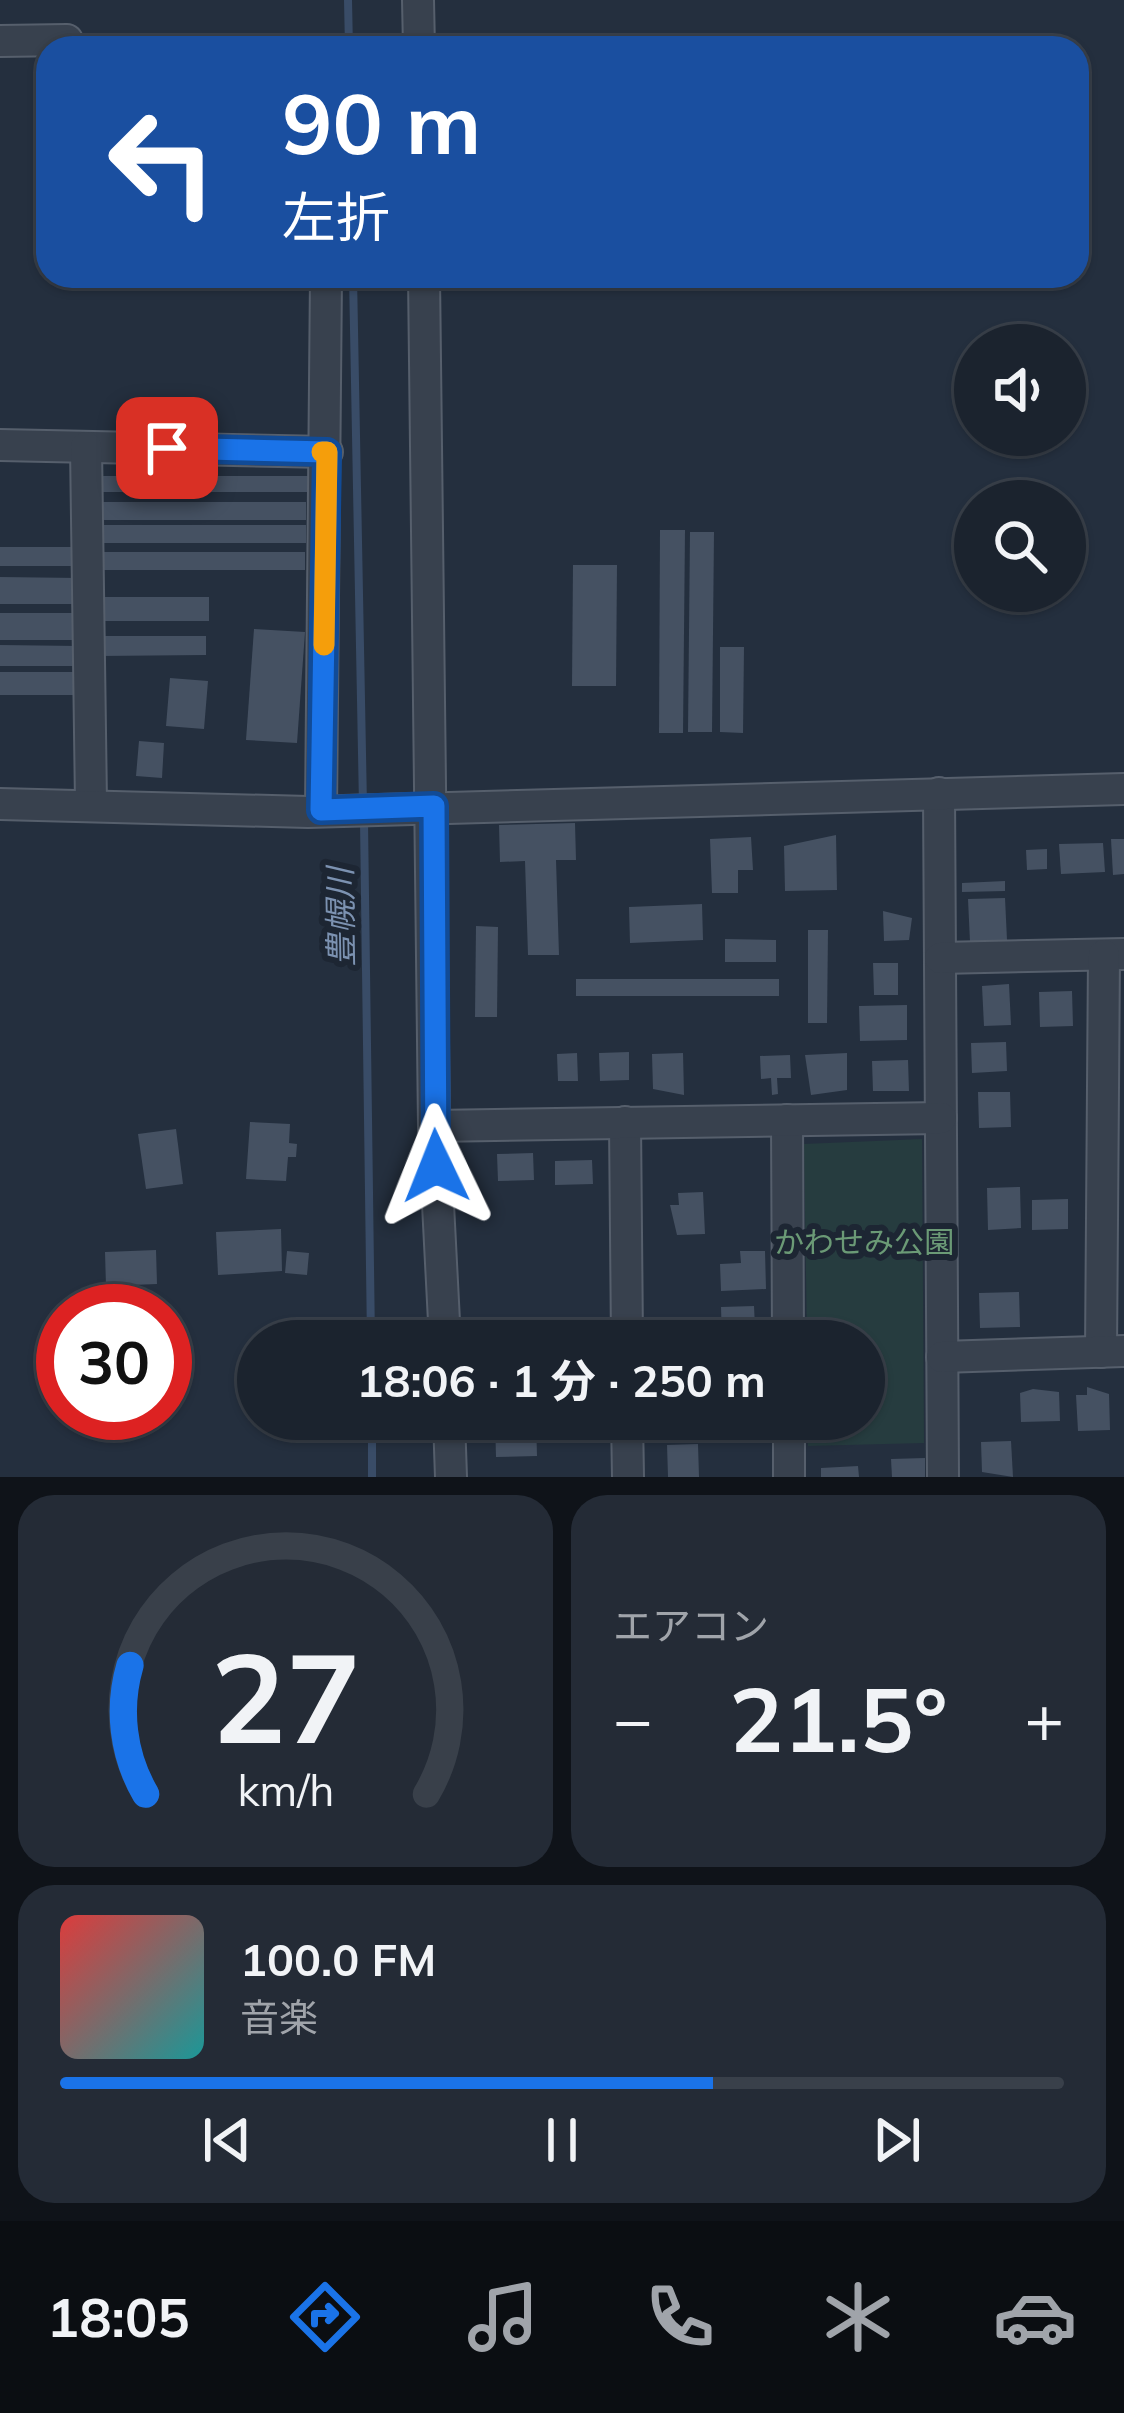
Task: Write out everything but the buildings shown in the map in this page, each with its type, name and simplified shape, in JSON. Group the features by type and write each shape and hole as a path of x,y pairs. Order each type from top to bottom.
{"street":[{"path":"418,0 419,36"},
{"path":"0,41 36,40"},
{"path":"321,810 326,288"},
{"path":"424,288 427,807 444,1320"},
{"path":"0,445 327,452"},
{"path":"86,447 91,803"},
{"path":"0,804 321,810 1124,789"},
{"path":"939,793 943,1477"},
{"path":"940,958 1114,954 1113,1351 942,1357"},
{"path":"434,1126 940,1118"},
{"path":"787,1120 788,1320"},
{"path":"625,1122 627,1320"},
{"path":"449,1440 452,1477"},
{"path":"627,1440 628,1477"},
{"path":"789,1440 789,1477"}],"green space":[{"name":"かわせみ公園","path":"922,1139 924,1443 808,1446 808,1440 885,1440 885,1320 807,1320 804,1144"}],"waterway":[{"name":"豊幌川","path":"348,0 349,36"},
{"name":"豊幌川","path":"353,288 363,806"},
{"name":"豊幌川","path":"364,821 371,1320"},
{"name":"豊幌川","path":"372,1440 372,1477"}],"slow traffic":[{"path":"322,452 327,452 324,645"}],"route":[{"path":"167,448 327,452 321,810 434,806 436,1166"}]}
